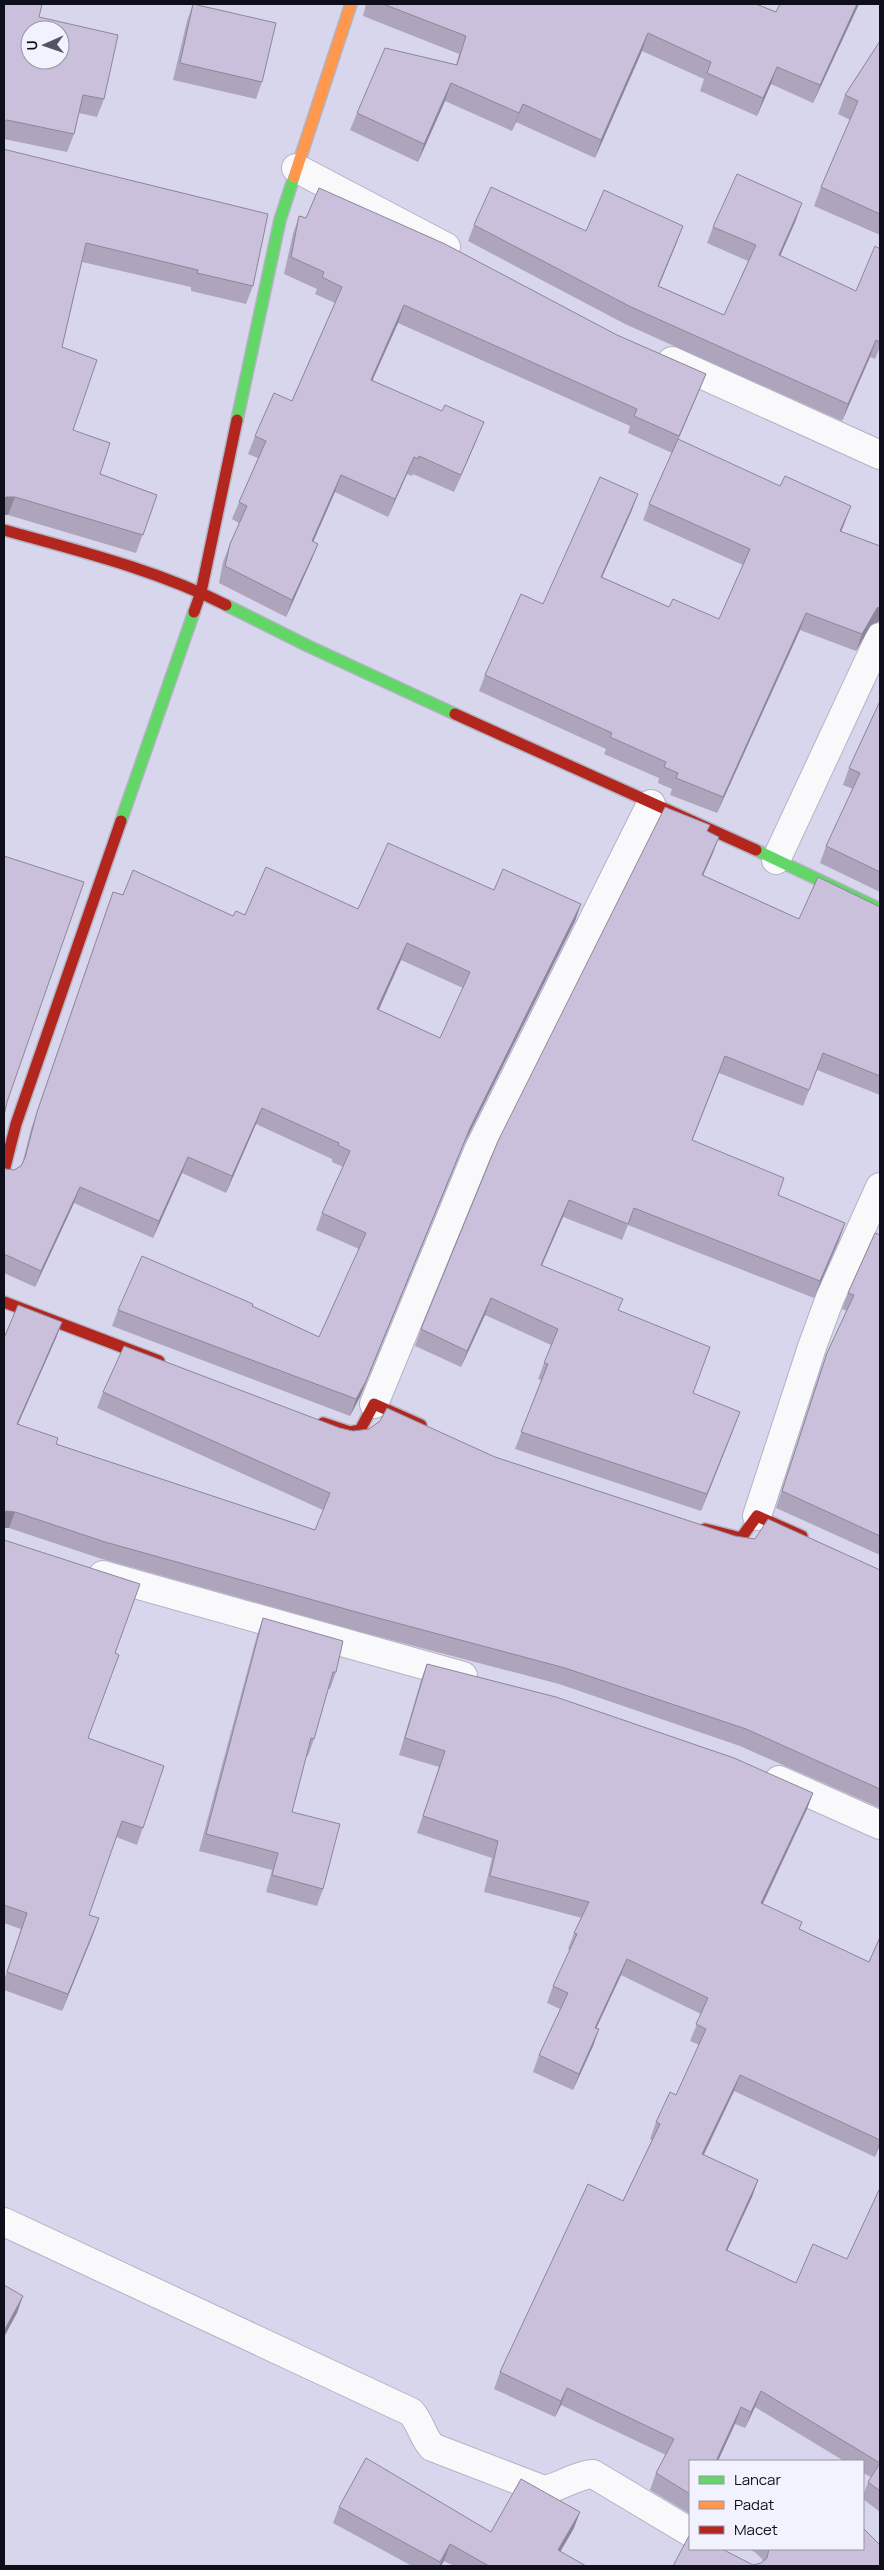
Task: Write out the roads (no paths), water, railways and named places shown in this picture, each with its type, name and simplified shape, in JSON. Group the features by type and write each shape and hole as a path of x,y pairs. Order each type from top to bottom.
{"street":[{"path":"4,1171 16,1124 201,592 280,220 351,4"},
{"path":"296,168 470,260"},
{"path":"251,213 280,220"},
{"path":"645,350 880,454"},
{"path":"4,530 99,557 201,592 308,646 651,804 711,828 880,909"},
{"path":"776,860 880,638"},
{"path":"310,1419 350,1432 360,1430 374,1404 478,1151 651,804"},
{"path":"690,1525 740,1538 757,1516 821,1323 880,1187"},
{"path":"4,1302 171,1366"},
{"path":"374,1404 428,1428"},
{"path":"757,1516 810,1540"},
{"path":"76,1567 487,1682"},
{"path":"760,1772 880,1825"},
{"path":"4,2222 411,2412 418,2420 424,2438 432,2447 544,2490 557,2488 581,2475 593,2474 689,2531"}]}
